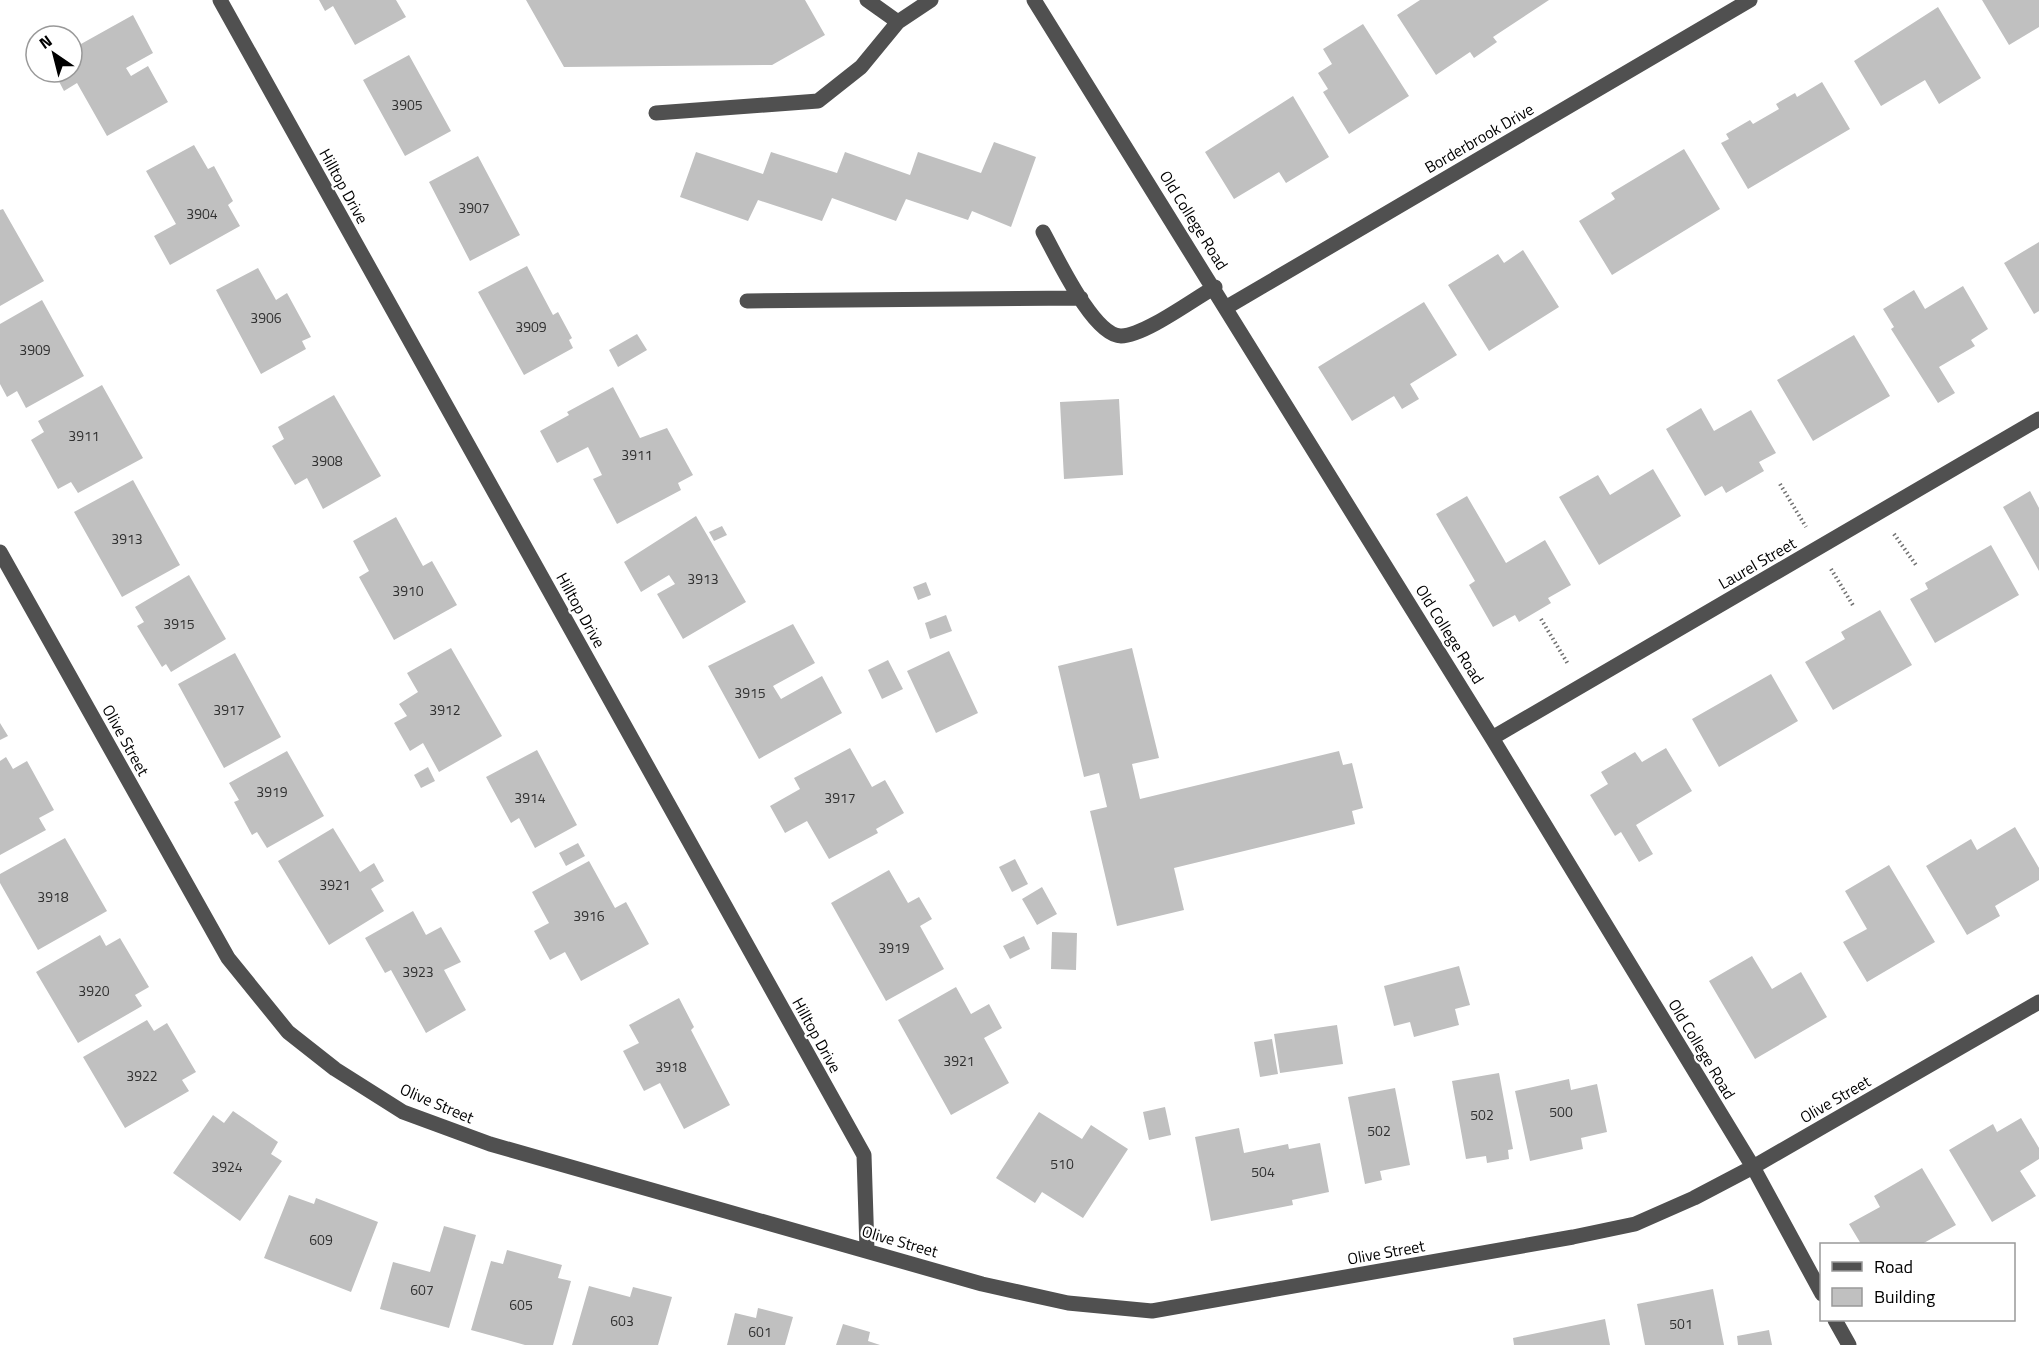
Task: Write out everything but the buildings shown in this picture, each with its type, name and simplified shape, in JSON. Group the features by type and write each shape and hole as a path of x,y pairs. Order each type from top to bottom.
{"street":[{"name":"Hilltop Drive","path":"220,0 864,1155 867,1250"},
{"path":"867,0 898,22"},
{"path":"656,113 818,101 861,67 898,22 931,0"},
{"name":"Old College Road","path":"1034,0 1215,287 1753,1167 1820,1292"},
{"name":"Borderbrook Drive","path":"1227,307 1750,0"},
{"path":"1043,232 1081,298 1102,328 1122,336 1153,324 1215,287"},
{"path":"747,301 1081,298"},
{"name":"Laurel Street","path":"1492,738 2039,419"},
{"name":"Olive Street","path":"0,552 228,958 288,1032 335,1069 403,1112 490,1144 982,1284 1068,1303 1152,1311 1562,1239 1635,1224 1694,1198 1753,1167 2039,1002"},
{"path":"1836,1321 1849,1345"}],"path":[{"path":"1878,512 1916,565"},
{"path":"1541,618 1581,686"}]}
